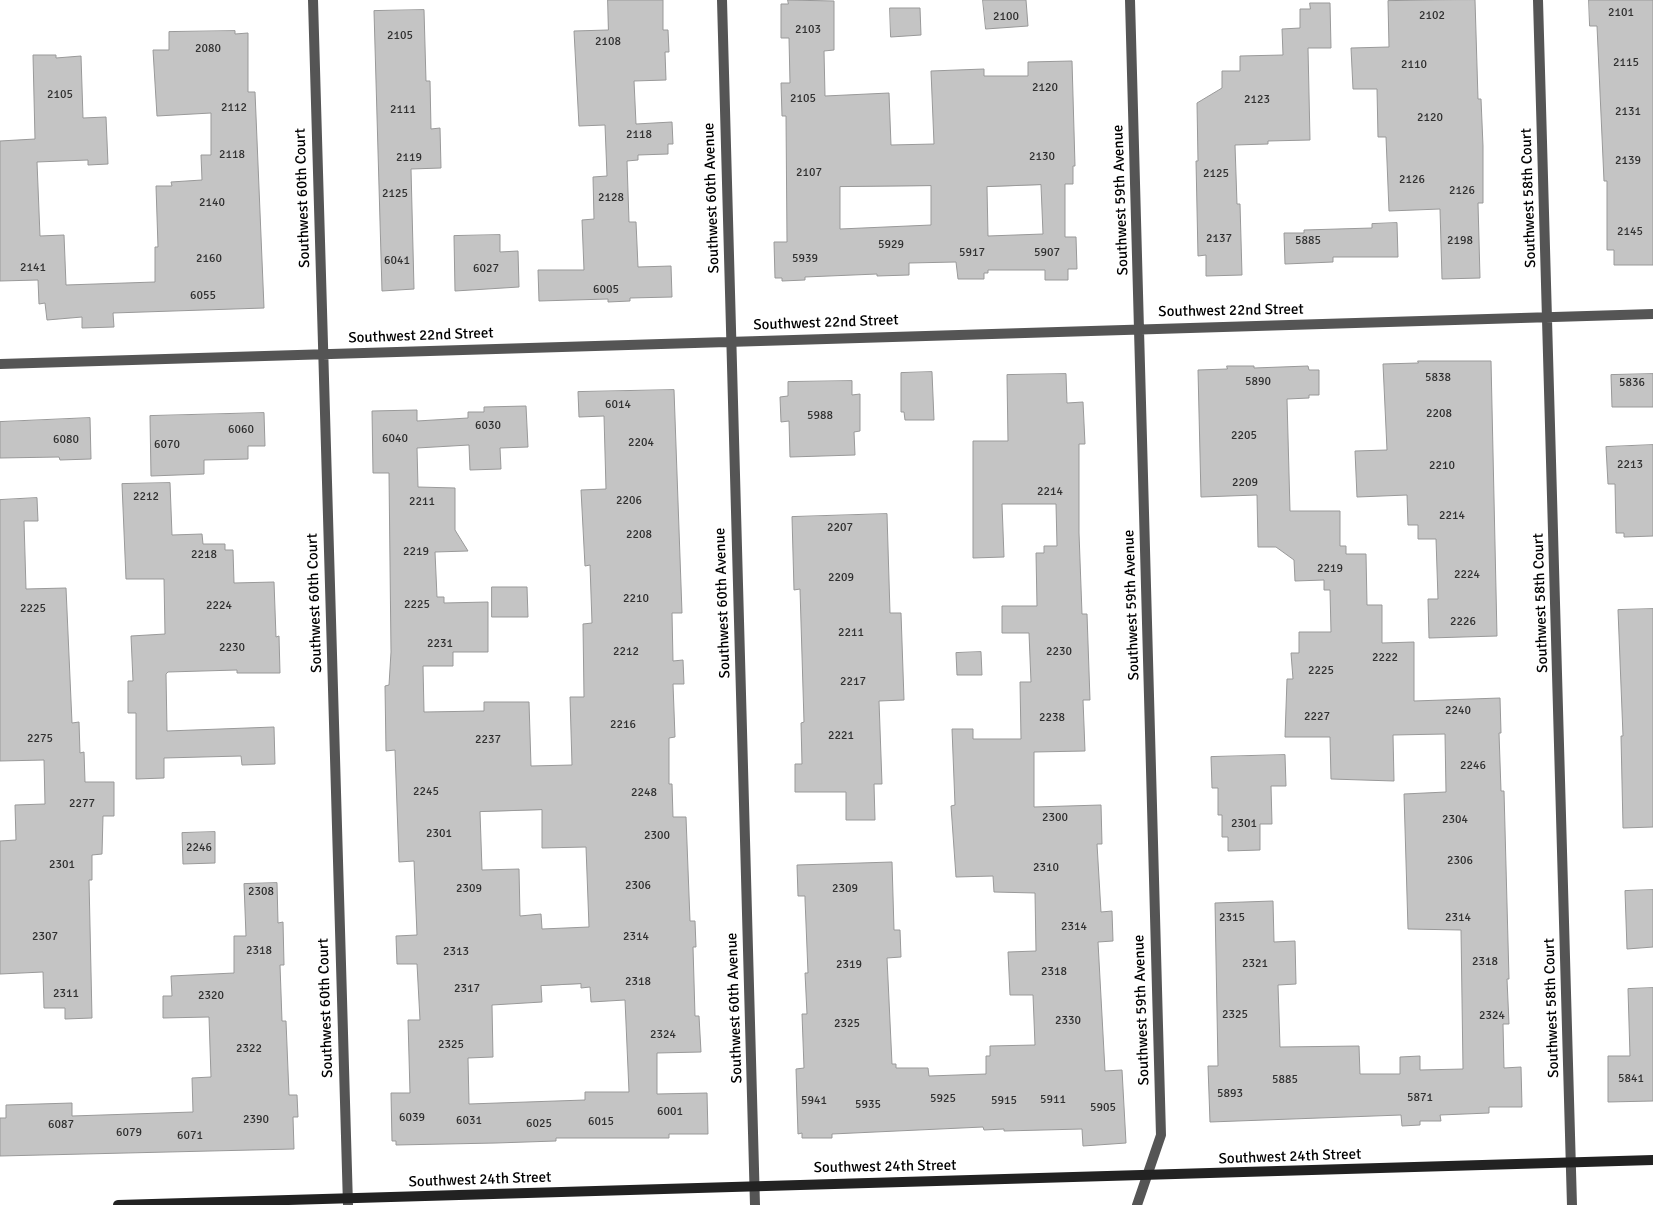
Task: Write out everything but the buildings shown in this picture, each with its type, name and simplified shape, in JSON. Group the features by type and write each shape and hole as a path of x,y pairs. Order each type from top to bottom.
{"main road":[{"name":"Southwest 24th Street","path":"118,1205 348,1202 755,1186 1653,1160"}],"street":[{"name":"Southwest 60th Court","path":"313,0 348,1202"},
{"name":"Southwest 60th Avenue","path":"722,0 755,1205"},
{"name":"Southwest 59th Avenue","path":"1130,0 1161,1135 1137,1205"},
{"name":"Southwest 58th Court","path":"1538,0 1572,1205"},
{"name":"Southwest 22nd Street","path":"0,364 1140,328 1653,314"}]}
